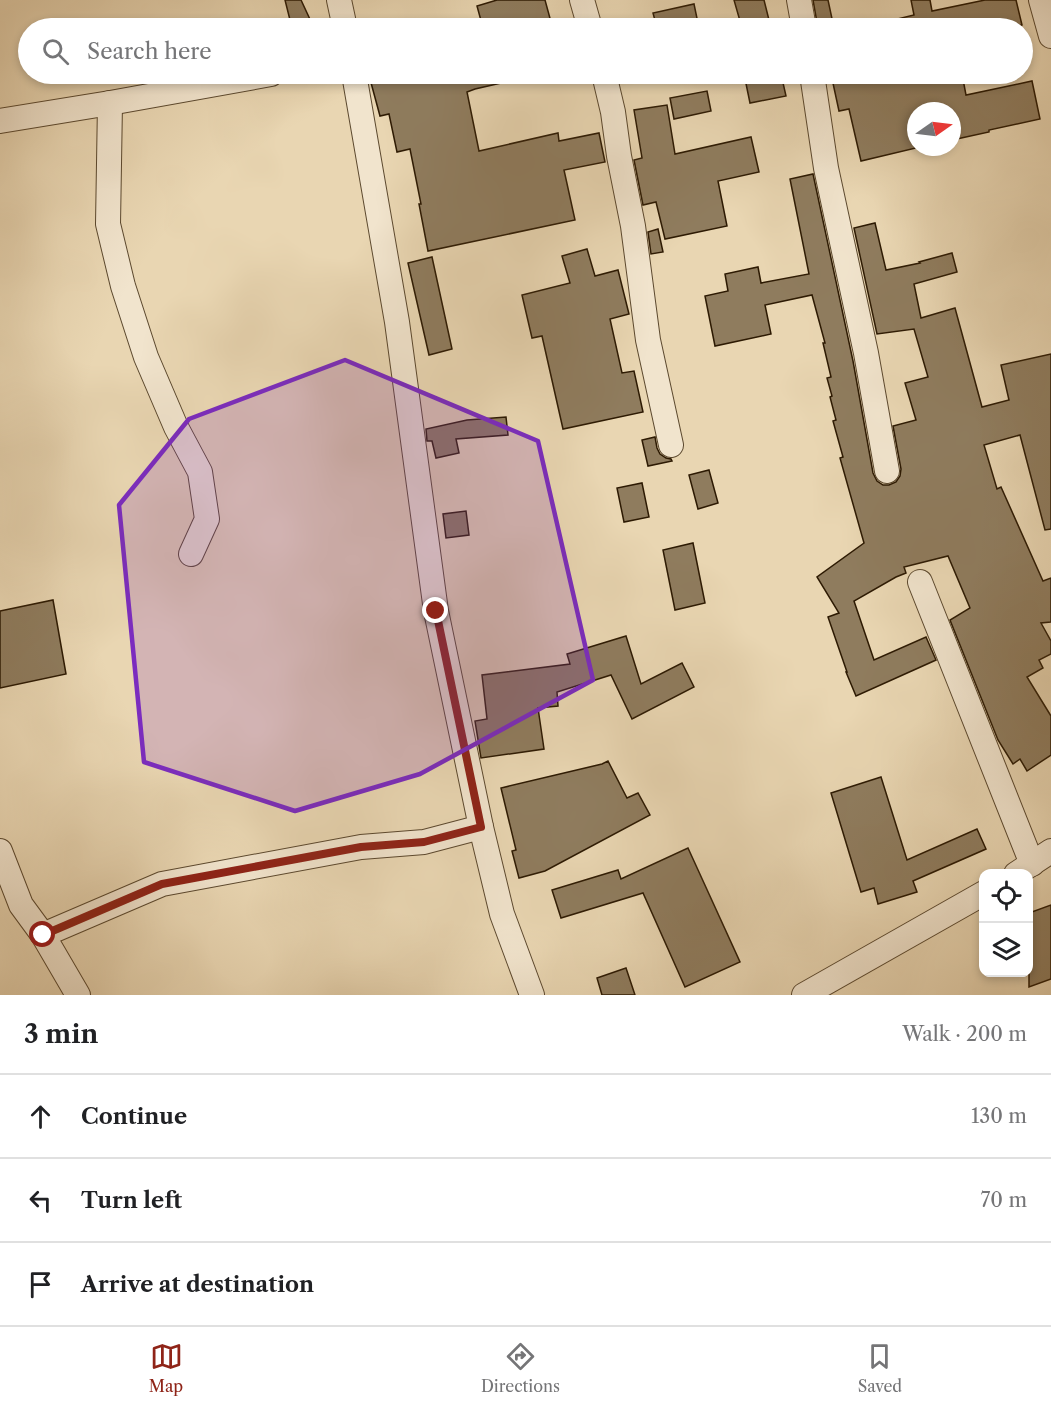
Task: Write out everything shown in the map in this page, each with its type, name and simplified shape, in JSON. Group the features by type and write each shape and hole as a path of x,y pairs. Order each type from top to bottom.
{"street":[{"path":"339,0 343,18"},
{"path":"582,0 587,18"},
{"path":"799,0 802,18"},
{"path":"1041,0 1050,31"},
{"path":"0,121 215,84"},
{"path":"356,84 397,322 436,611 481,827 502,914 532,995"},
{"path":"606,84 633,226 648,340 672,445"},
{"path":"813,84 826,168 866,353 887,471"},
{"path":"110,103 108,224 123,286 146,357 176,427 200,472 207,519 191,554"},
{"path":"920,582 1033,863"},
{"path":"43,935 162,884 361,847 424,842 481,827"},
{"path":"0,851 21,905 43,935 78,995"},
{"path":"804,995 979,896"}],"highlighted area":[{"path":"345,360 538,441 593,680 420,774 295,811 144,762 119,505 189,419"}],"building":[{"path":"285,0 301,0 309,18 290,18"},
{"path":"497,0 545,0 550,18 480,18 477,6"},
{"path":"734,0 764,0 768,18 739,18"},
{"path":"813,0 828,0 832,18 816,18"},
{"path":"911,0 930,0 932,11 985,0 1016,0 1020,18 902,18 914,15"},
{"path":"694,4 697,18 654,18 653,13"},
{"path":"371,84 497,84 467,92 479,151 558,133 559,141 599,133 605,162 564,170 575,220 428,251 410,149 397,152 389,114 380,116"},
{"path":"746,84 783,84 786,96 750,103"},
{"path":"833,84 964,84 966,95 1018,84 1033,84 1040,119 961,138 961,102 907,102 907,150 861,161 849,109 839,111"},
{"path":"707,91 711,111 674,119 670,98"},
{"path":"667,105 675,154 751,137 759,172 718,181 727,226 665,239 656,202 643,205 634,160 642,158 634,110"},
{"path":"813,174 853,361 873,473 877,481 883,485 889,485 896,482 900,476 901,469 893,426 916,420 905,383 928,377 914,329 877,334 854,228 875,223 886,270 952,253 957,272 914,284 921,318 955,308 982,407 1009,400 1001,365 1051,354 1051,529 1045,530 1020,435 984,445 997,489 1001,487 1043,581 1051,578 1051,622 1041,623 1051,641 1051,654 1039,660 1043,668 1027,677 1051,716 1051,755 1027,771 1020,759 1013,764 998,740 950,620 970,608 948,556 904,567 906,573 854,601 874,660 926,637 936,660 856,696 828,617 839,613 817,577 864,543 840,458 843,457 833,421 836,420 827,378 831,377 823,343 825,343 812,295 765,305 771,334 715,346 705,296 728,291 725,274 758,267 761,283 809,274 790,179"},
{"path":"658,229 663,252 651,254 648,232"},
{"path":"587,249 595,276 618,270 629,314 610,319 622,373 634,371 643,412 563,429 542,336 532,338 522,295 570,283 562,256"},
{"path":"432,257 452,349 429,355 408,263"},
{"path":"506,417 508,435 456,439 459,453 436,458 432,441 427,441 426,429 467,420"},
{"path":"655,437 660,454 672,461 648,466 642,440"},
{"path":"709,470 718,503 698,509 689,475"},
{"path":"642,483 649,517 624,522 617,488"},
{"path":"466,511 469,535 446,538 443,514"},
{"path":"693,543 705,603 675,610 663,550"},
{"path":"53,600 66,674 0,688 0,611"},
{"path":"626,636 641,684 682,663 694,687 632,719 611,675 557,692 558,706 538,708 544,749 481,758 475,721 487,719 482,675 570,664 567,654"},
{"path":"608,761 627,798 638,793 650,815 545,871 519,878 512,851 516,850 501,788"},
{"path":"881,777 907,860 977,829 986,849 913,881 917,892 878,904 874,888 861,892 831,793"},
{"path":"688,848 740,962 685,987 643,893 561,918 552,890 618,870 621,879"},
{"path":"1051,905 1051,979 1029,987 1029,977 1033,977 1033,912"},
{"path":"626,968 635,995 602,995 597,978"}],"route":[{"path":"43,935 162,884 361,847 424,842 481,827 436,611"}]}
